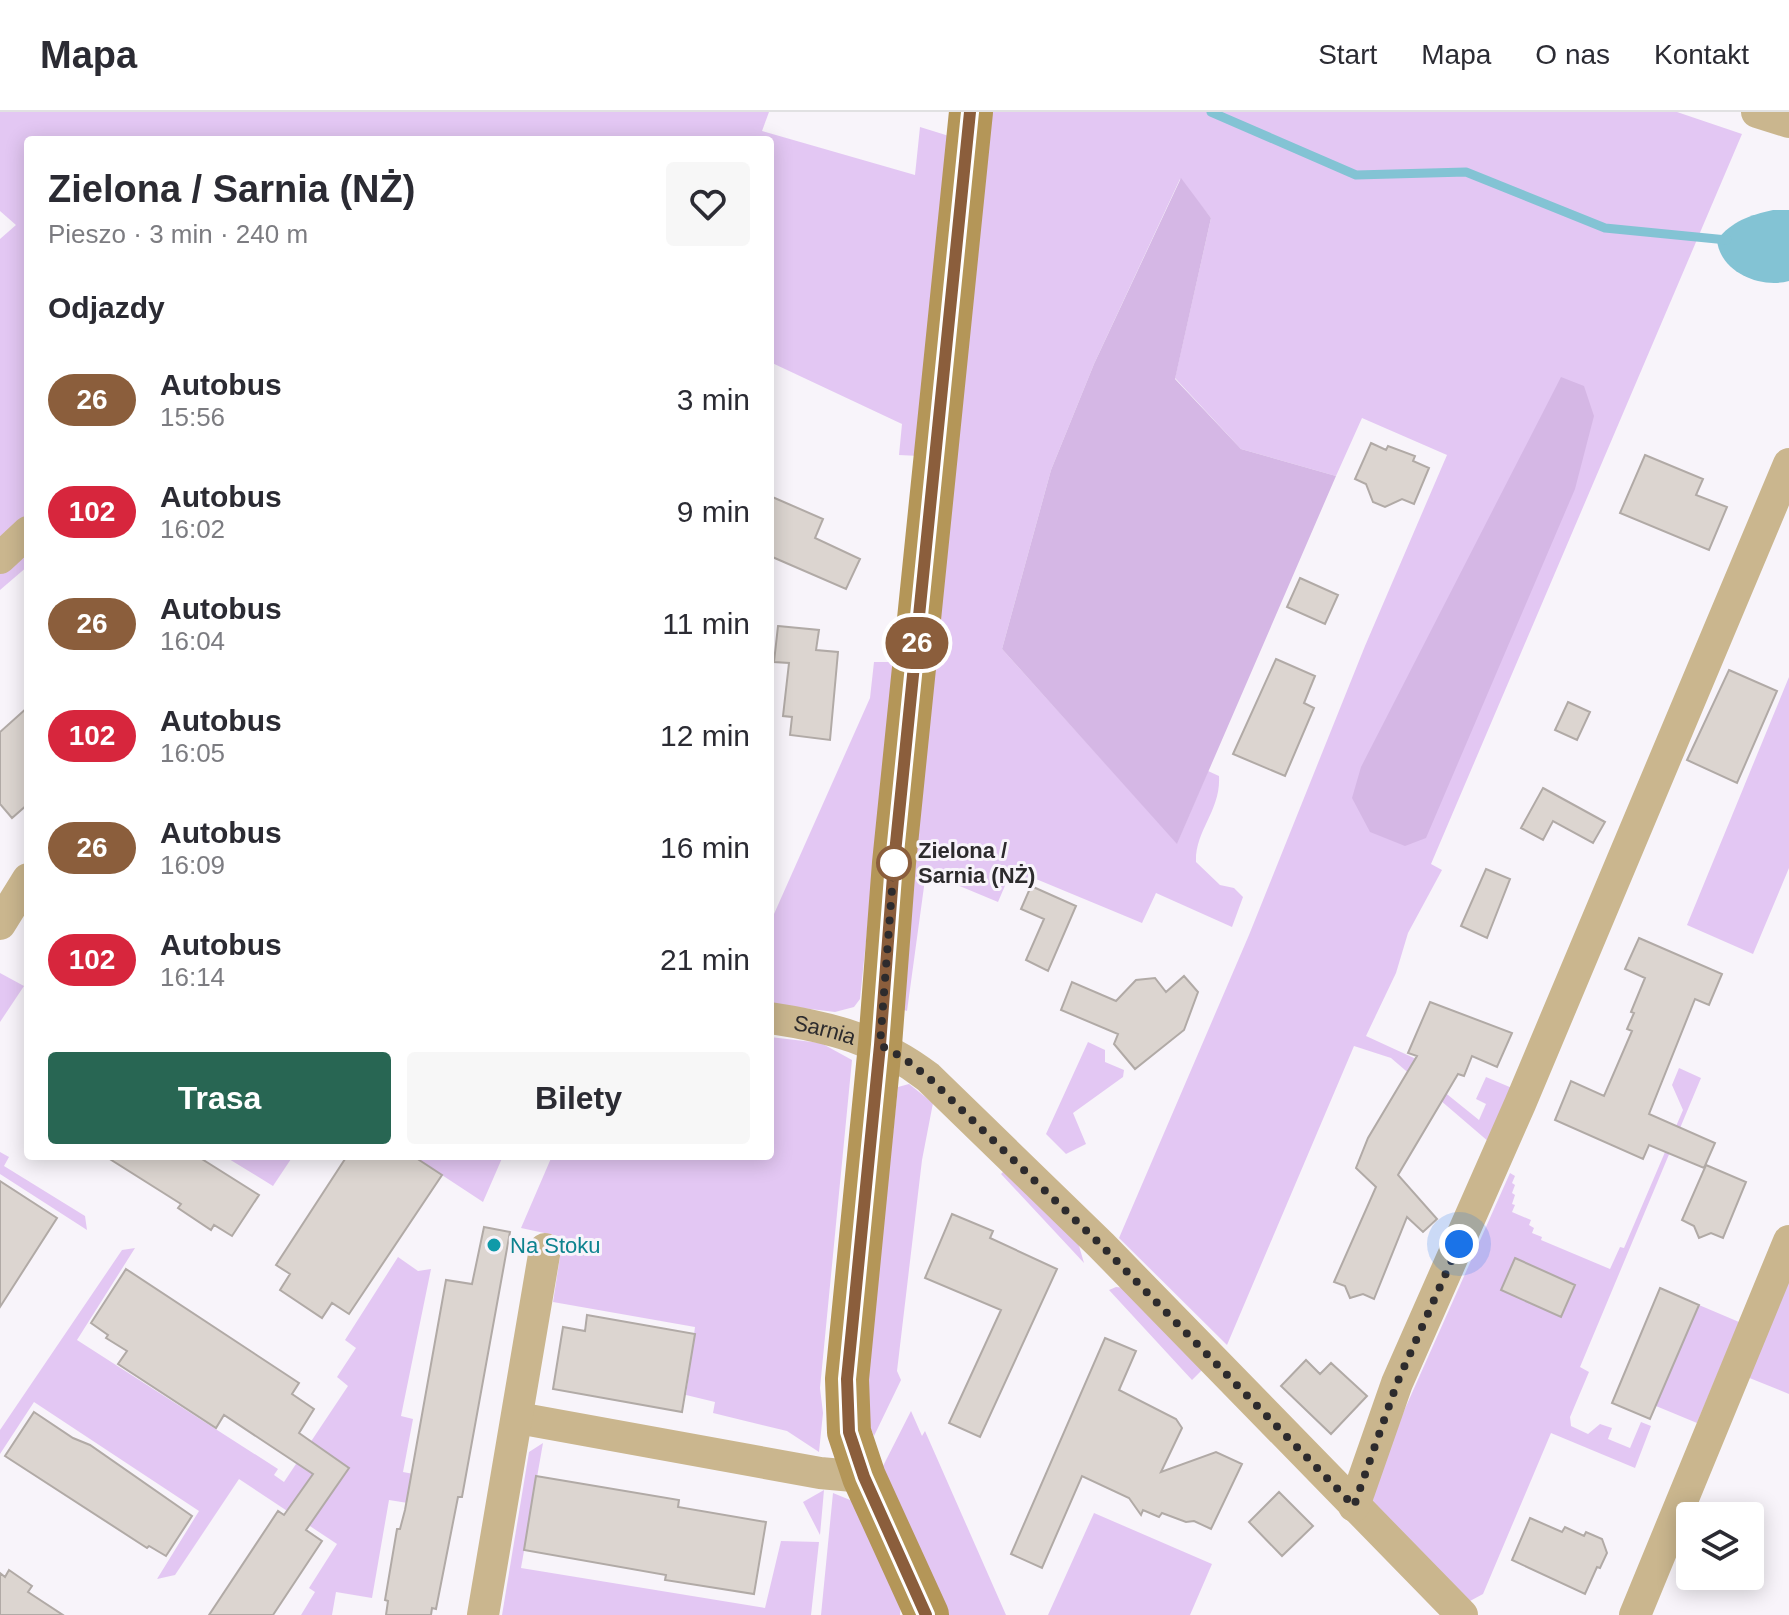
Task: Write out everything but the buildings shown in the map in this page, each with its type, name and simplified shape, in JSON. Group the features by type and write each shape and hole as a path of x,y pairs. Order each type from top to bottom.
{"street":[{"path":"927,1615 864,1477 849,1432 847,1379 880,1045 894,863 971,112"},
{"path":"1757,112 1789,122"},
{"path":"1354,1506 1397,1383 1520,1104 1789,464"},
{"path":"0,558 24,536"},
{"path":"0,924 24,885"},
{"name":"Sarnia","path":"774,1019 830,1029 880,1045 928,1077 1101,1245 1462,1615"},
{"path":"1635,1615 1789,1241"},
{"path":"483,1615 545,1249"},
{"path":"518,1418 820,1473 864,1477"}],"shaded area":[{"path":"0,112 769,112 762,131 915,175 920,127 949,136 919,456 899,455 902,424 774,364 774,136 24,136 24,523 0,544 0,239 16,225 0,211"},
{"path":"988,112 1677,112 1742,134 1431,864 1442,870 1408,933 1396,973 1366,1036 1427,1064 1422,1074 1479,1120 1486,1104 1476,1099 1486,1077 1512,1088 1489,1142 1391,1058 1354,1046 1227,1345 1119,1238 1249,935 1365,646 1447,455 1362,418 1336,476 1241,449 1175,378 1211,218 1180,179 1094,364 1051,470 1002,649 1177,843 1208,771 1219,776 1216,800 1199,840 1196,862 1220,885 1234,888 1243,897 1232,927 1156,893 1142,923 1036,879 1024,881 1010,874 998,902 926,872 907,1011 901,1009"},
{"path":"1181,178 1211,218 1175,379 1241,449 1336,476 1177,844 1002,649 1051,470 1094,364"},
{"path":"1561,377 1584,386 1594,416 1575,489 1426,838 1405,846 1370,832 1352,798 1361,767"},
{"path":"24,546 24,569 0,590 0,568"},
{"path":"874,662 895,662 860,999 854,1007 835,1012 774,1004 774,914 870,698"},
{"path":"1789,677 1789,868 1753,954 1687,925"},
{"path":"0,973 24,986 0,1022"},
{"path":"774,1037 821,1043 852,1060 820,1388 823,1413 819,1452 787,1431 713,1413 715,1402 686,1395 695,1327 553,1302 563,1237 521,1228 550,1160 774,1160"},
{"path":"1088,1042 1105,1050 1105,1062 1124,1070 1123,1077 1073,1113 1086,1144 1066,1154 1046,1134"},
{"path":"1679,1068 1701,1078 1580,1367 1589,1372 1570,1417 1571,1426 1588,1434 1600,1424 1612,1428 1608,1439 1630,1448 1641,1422 1651,1426 1635,1468 1551,1433 1483,1594 1470,1601 1372,1505 1379,1467 1510,1173 1515,1176 1512,1204 1515,1205 1512,1212 1531,1220 1532,1233 1542,1237 1541,1240 1610,1269 1620,1247 1624,1248 1683,1110 1672,1085"},
{"path":"909,1084 933,1103 922,1160 897,1371 901,1380 874,1436 866,1418 864,1396 898,1087"},
{"path":"0,1152 9,1157 4,1166 85,1216 87,1230 0,1174"},
{"path":"231,1160 290,1160 273,1186"},
{"path":"419,1160 501,1160 483,1202"},
{"path":"1006,1169 1077,1239 1084,1263 1001,1174"},
{"path":"135,1248 77,1340 278,1469 274,1475 284,1482 348,1386 337,1377 356,1348 345,1340 398,1257 418,1271 431,1269 401,1416 413,1419 403,1472 456,1482 452,1510 389,1500 372,1598 336,1592 332,1615 301,1615 315,1592 309,1588 337,1544 239,1479 175,1575 157,1579 199,1511 34,1402 0,1454 0,1430 122,1250"},
{"path":"1789,1277 1789,1394 1747,1377"},
{"path":"1126,1288 1204,1368 1192,1380 1109,1290"},
{"path":"1699,1305 1739,1322 1697,1423 1656,1406"},
{"path":"911,1411 922,1436 925,1431 1006,1615 946,1615 881,1470"},
{"path":"543,1443 521,1568 765,1608 781,1541 819,1542 811,1615 502,1615 529,1452"},
{"path":"824,1490 820,1535 803,1502"},
{"path":"833,1493 855,1502 901,1603 900,1615 821,1615"},
{"path":"1094,1513 1212,1564 1190,1615 1048,1615"}],"water":[{"path":"1773,210 1789,210 1789,281 1778,283 1754,280 1733,269 1725,261 1717,240 1742,220"}],"waterway":[{"path":"1211,112 1356,175 1466,172 1605,228 1727,240"}],"bus line":[{"name":"26","path":"926,1615 864,1477 849,1432 847,1379 880,1045 894,863 970,112"}],"place":[{"name":"Zielona / Sarnia (NŻ)","path":"894,863"},
{"name":"Na Stoku","path":"494,1245"}],"route":[{"path":"894,863 880,1045 928,1077 1101,1245 1354,1506 1397,1383 1459,1244"}]}
